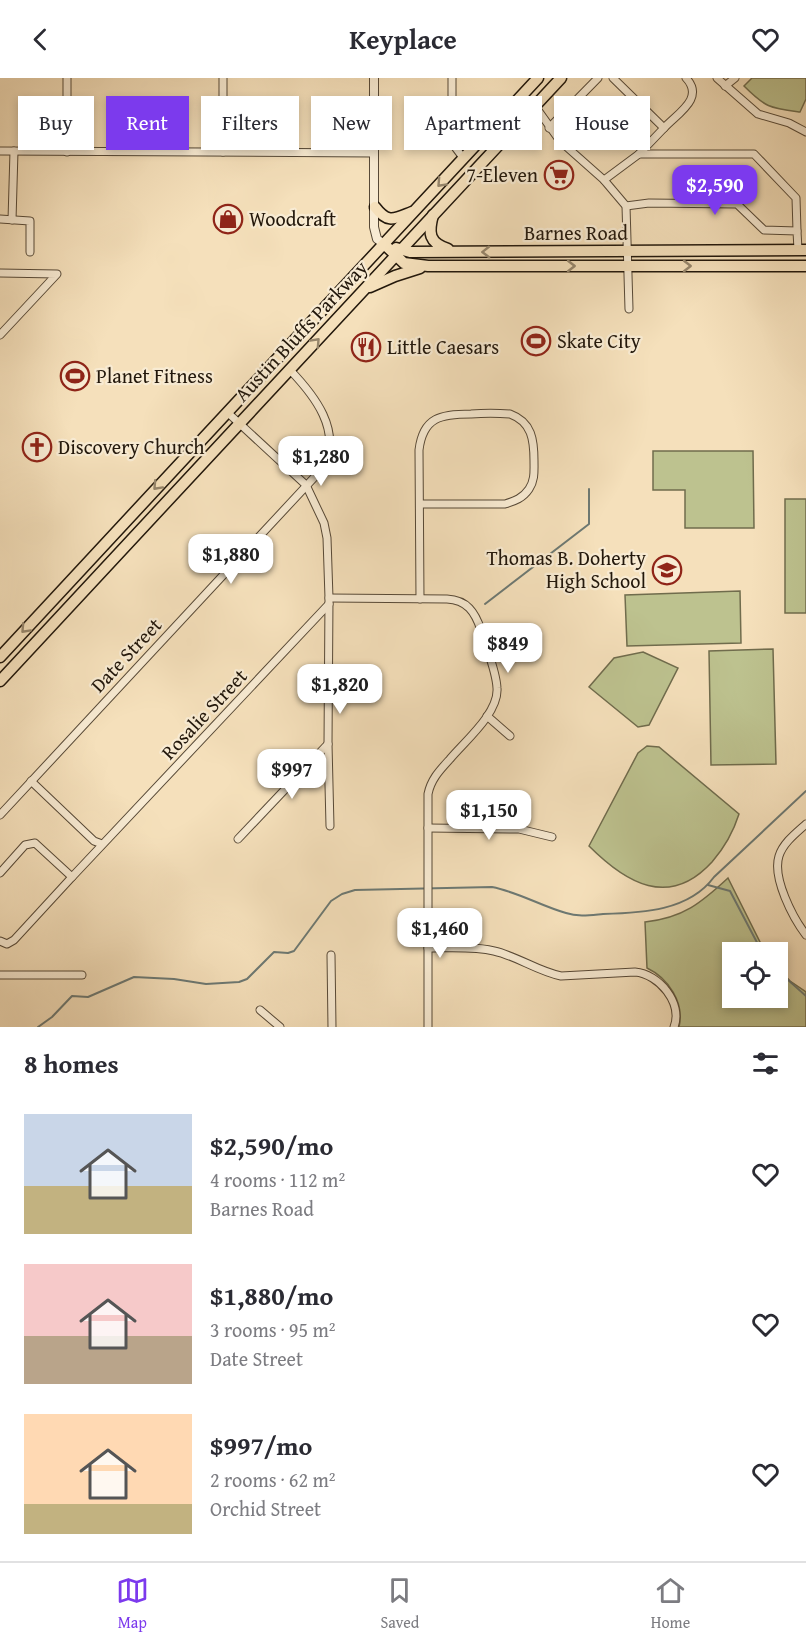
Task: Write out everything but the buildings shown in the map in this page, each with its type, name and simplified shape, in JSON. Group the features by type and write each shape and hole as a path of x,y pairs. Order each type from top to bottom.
{"main road":[{"name":"Austin Bluffs Parkway","path":"0,657 538,78"},
{"path":"535,96 535,90 546,78"},
{"name":"Austin Bluffs Parkway","path":"542,98 561,78"},
{"name":"Austin Bluffs Parkway","path":"0,681 494,150"},
{"path":"375,207 382,216 391,219 415,211"},
{"path":"434,214 430,232 434,242 457,252"},
{"path":"384,244 398,253"},
{"name":"Barnes Road","path":"802,250 398,253 404,263 428,266 806,266"},
{"path":"364,290 395,276 428,266"},
{"path":"67,584 69,592 67,608"}],"street":[{"path":"67,78 67,152"},
{"path":"223,78 223,152"},
{"path":"374,78 375,234 384,244"},
{"path":"452,78 452,143 464,159"},
{"path":"549,128 598,78"},
{"path":"613,78 664,128"},
{"path":"604,180 639,154 691,102 693,94 691,84 686,78"},
{"path":"717,78 758,114 805,128"},
{"path":"725,86 735,78"},
{"path":"542,117 560,141 604,180 626,206 629,309"},
{"path":"0,151 374,153"},
{"path":"12,220 14,151"},
{"path":"639,154 754,154 796,198 797,231 802,250"},
{"path":"626,206 649,203 737,204 764,230 797,231"},
{"path":"0,219 30,221 30,252"},
{"path":"0,273 57,274 0,335"},
{"name":"Date Street","path":"1,812 323,468 328,459 328,433 324,414 311,392 290,370"},
{"path":"227,412 297,474 306,485 318,508 325,531 329,601 327,744 330,826"},
{"path":"420,504 505,504 524,496 534,480 534,444 528,420 510,414 488,413 452,414 427,420 420,442 420,504 420,599"},
{"path":"329,601 420,599 461,601 468,606 477,619 496,679 495,704 434,777 428,794 428,1027"},
{"name":"Rosalie Street","path":"0,941 7,944 14,940 102,844 110,840 329,601"},
{"path":"487,716 510,736"},
{"path":"238,840 327,744"},
{"path":"31,781 94,841 102,844"},
{"path":"805,934 781,887 778,867 779,857 784,848 806,824"},
{"path":"428,828 519,829 552,837"},
{"path":"0,873 25,845 35,843 72,878"},
{"path":"428,948 496,951 561,976 634,972 643,974 664,988 674,1006 676,1019 674,1027"},
{"path":"331,955 332,1027"},
{"path":"0,975 82,975"},
{"path":"260,1010 279,1027"}],"green space":[{"path":"752,78 806,78 806,99 800,112 775,108 763,103 744,86"},
{"path":"653,451 753,451 754,528 685,528 685,490 653,490"},
{"path":"785,499 806,499 806,613 785,613"},
{"path":"740,591 741,643 627,646 625,595"},
{"path":"773,649 776,764 711,765 709,651"},
{"path":"643,652 678,668 649,725 638,727 589,687 614,658"},
{"path":"647,746 659,747 739,814 728,840 712,862 696,876 680,885 664,887 633,880 618,871 589,846 638,753"},
{"path":"728,878 760,942 722,942 722,1008 788,1008 788,979 806,992 806,1027 679,1027 679,1009 673,992 662,978 647,968 645,922 681,913 709,895"}],"waterway":[{"path":"485,604 589,524 589,489"},
{"path":"38,1027 52,1017 72,996 88,997 134,977 174,979 206,984 239,982 247,979 274,952 294,951 331,901 355,890 492,887 557,910 580,915 633,913 664,908 692,897 704,888 806,791"},
{"path":"708,885 730,891 757,942"},
{"path":"788,980 806,996"}],"place":[{"name":"7-Eleven","path":"559,175"},
{"name":"Woodcraft","path":"228,219"},
{"name":"Skate City","path":"536,341"},
{"name":"Little Caesars","path":"366,347"},
{"name":"Planet Fitness","path":"75,376"},
{"name":"Discovery Church","path":"37,447"},
{"name":"Thomas B. Doherty High School","path":"667,570"}]}
